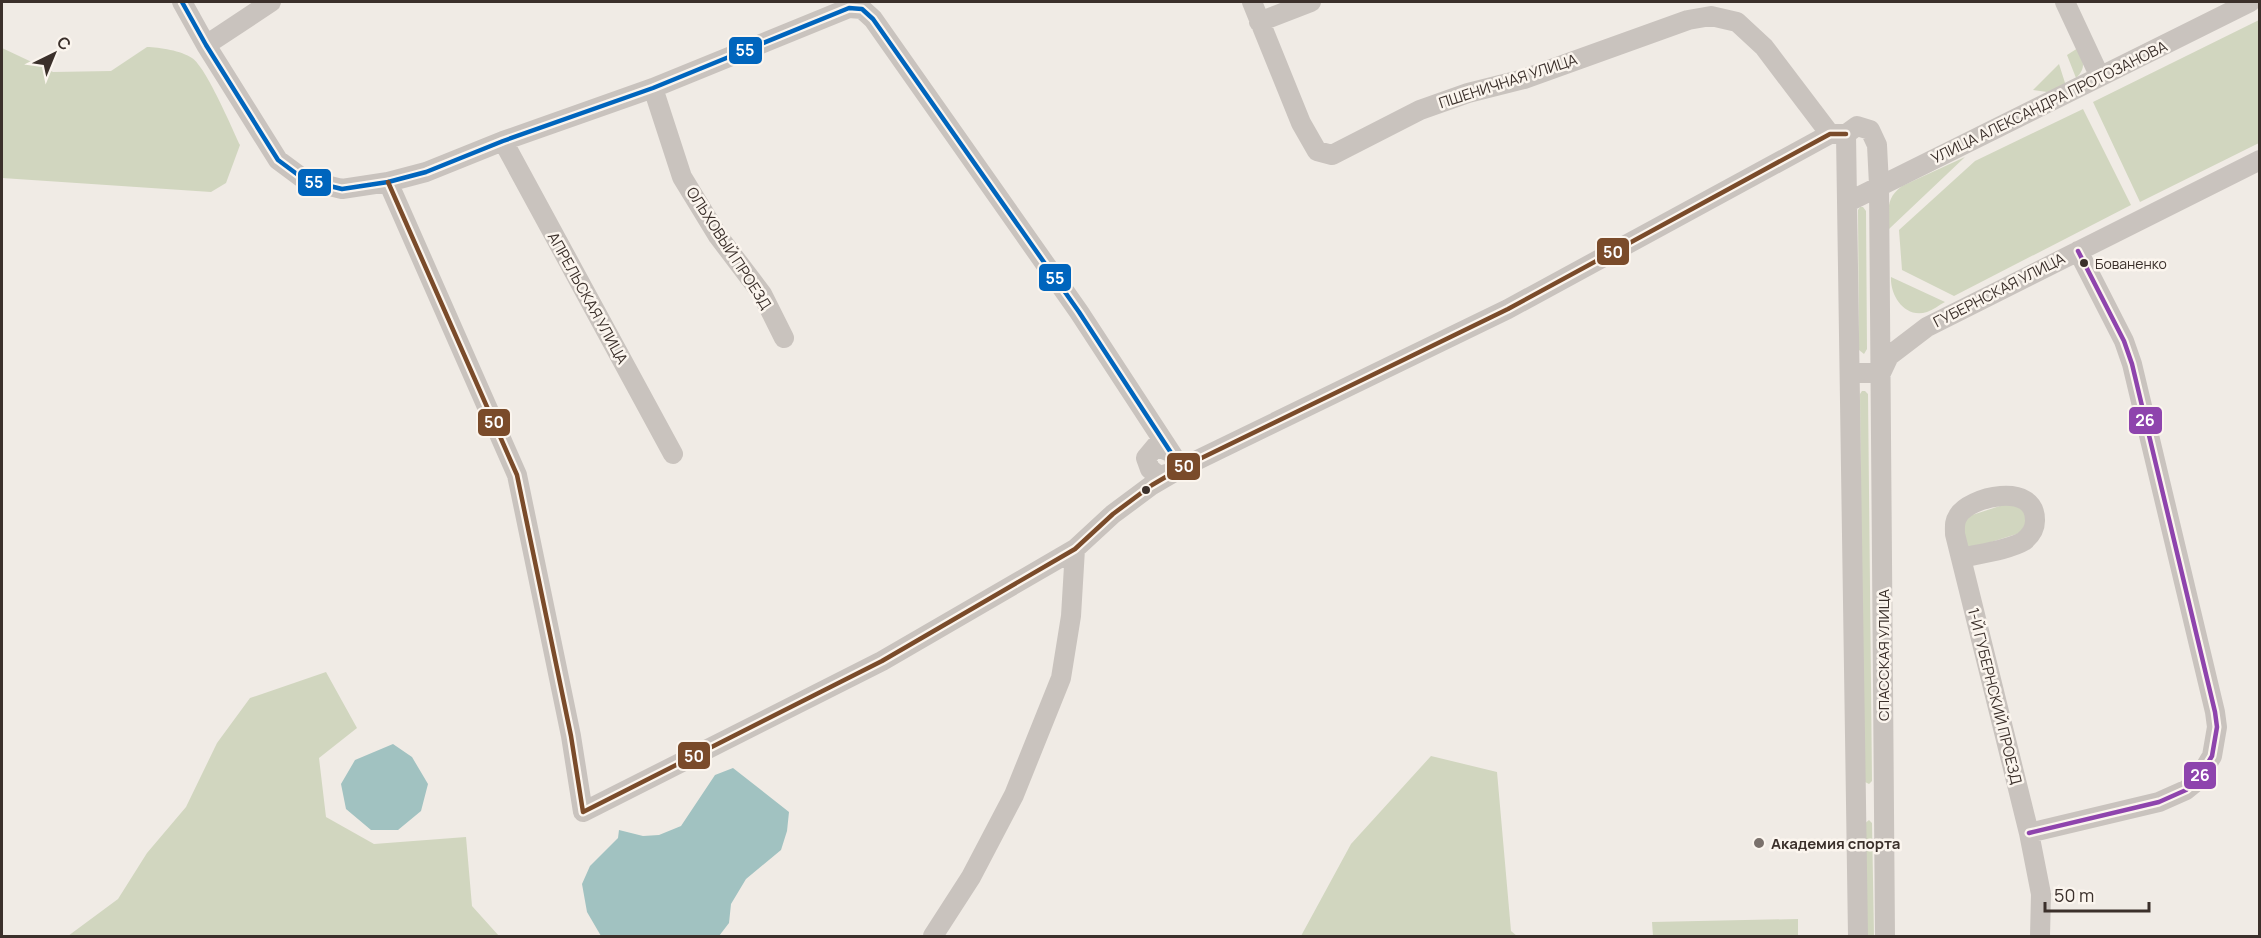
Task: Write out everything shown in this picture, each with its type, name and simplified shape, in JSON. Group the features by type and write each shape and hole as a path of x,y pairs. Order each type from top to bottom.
{"street":[{"path":"182,2 206,45 278,160 305,180 342,189 388,182 426,172 503,141 653,88 849,8 862,9 873,19 993,187 1079,312 1176,464"},
{"path":"206,45 271,2"},
{"name":"ПШЕНИЧНАЯ УЛИЦА","path":"1252,2 1301,123 1317,151 1332,155 1420,110 1468,93 1524,79 1688,20 1711,16 1737,22 1764,47 1838,134"},
{"path":"1259,22 1311,2"},
{"path":"2065,2 2100,77"},
{"name":"УЛИЦА АЛЕКСАНДРА ПРОТОЗАНОВА","path":"1848,202 2252,2"},
{"name":"ОЛЬХОВЫЙ ПРОЕЗД","path":"653,88 682,177 718,236 762,294 784,338"},
{"name":"СПАССКАЯ УЛИЦА","path":"1858,936 1848,202 1838,134 1857,126 1870,130 1877,145 1879,185 1885,936"},
{"path":"388,182 517,475 571,736 583,812 882,661 1075,549 1113,514 1176,464 1508,309 1838,134"},
{"name":"АПРЕЛЬСКАЯ УЛИЦА","path":"503,141 673,454"},
{"name":"ГУБЕРНСКАЯ УЛИЦА","path":"1881,373 1889,356 1927,327 2259,160"},
{"path":"2029,833 2173,797 2197,781 2206,769 2216,741 2215,712 2132,364 2124,341 2078,251"},
{"path":"1850,373 1881,373"},
{"path":"933,936 971,877 1014,795 1061,678 1071,616 1075,549"},
{"name":"1-Й ГУБЕРНСКИЙ ПРОЕЗД","path":"1961,558 2029,833 2041,894 2040,936"},
{"path":"1856,809 1884,809"}],"green space":[{"path":"2259,20 2259,143 2140,202 2093,102"},
{"path":"147,47 182,53 192,58 204,73 240,145 226,183 211,192 2,178 2,48 53,72 111,71"},
{"path":"2078,48 2083,67 2076,78 2067,55"},
{"path":"2059,64 2066,86 2047,92 2033,90"},
{"path":"2083,109 2131,205 1954,296 1902,270 1899,230 1975,161"},
{"path":"1965,157 1889,229 1890,200 1902,186"},
{"path":"1860,207 1866,211 1867,349 1864,354 1859,350 1858,210"},
{"path":"1891,277 1945,302 1927,312 1912,312 1900,304 1896,298"},
{"path":"1862,391 1868,394 1872,781 1869,784 1863,781 1860,394"},
{"path":"2009,503 2018,503 2030,517 2020,533 1975,547 1968,546 1959,526 1966,517"},
{"path":"326,672 357,728 319,758 326,817 374,844 466,837 472,906 499,936 68,936 118,899 147,853 186,807 217,743 250,698"},
{"path":"1431,756 1497,772 1511,931 1517,936 1301,936 1351,844"},
{"path":"1869,820 1872,823 1874,936 1864,936 1864,824"},
{"path":"1798,919 1798,936 1653,936 1652,922"}],"water":[{"path":"393,744 412,757 428,784 421,811 398,830 371,830 346,809 341,784 355,760"},
{"path":"733,768 789,812 787,831 781,850 746,879 731,904 729,923 719,936 601,936 587,912 582,884 590,866 618,838 619,830 643,836 659,835 681,826 715,775"}],"transit line":[{"name":"55","path":"182,2 206,45 278,160 305,180 342,189 388,182 426,172 503,141 653,88 849,8 862,9 873,19 1079,312 1181,468"},
{"name":"50","path":"388,182 517,475 571,736 583,812 882,661 1075,549 1113,514 1152,485 1181,468 1508,309 1830,134 1846,134"},
{"name":"26","path":"2029,833 2159,802 2186,790 2197,781 2212,756 2217,727 2132,364 2124,341 2078,251"}],"place":[{"name":"Бованенко","path":"2084,263"},
{"name":"Академия спорта","path":"1759,843"}]}
